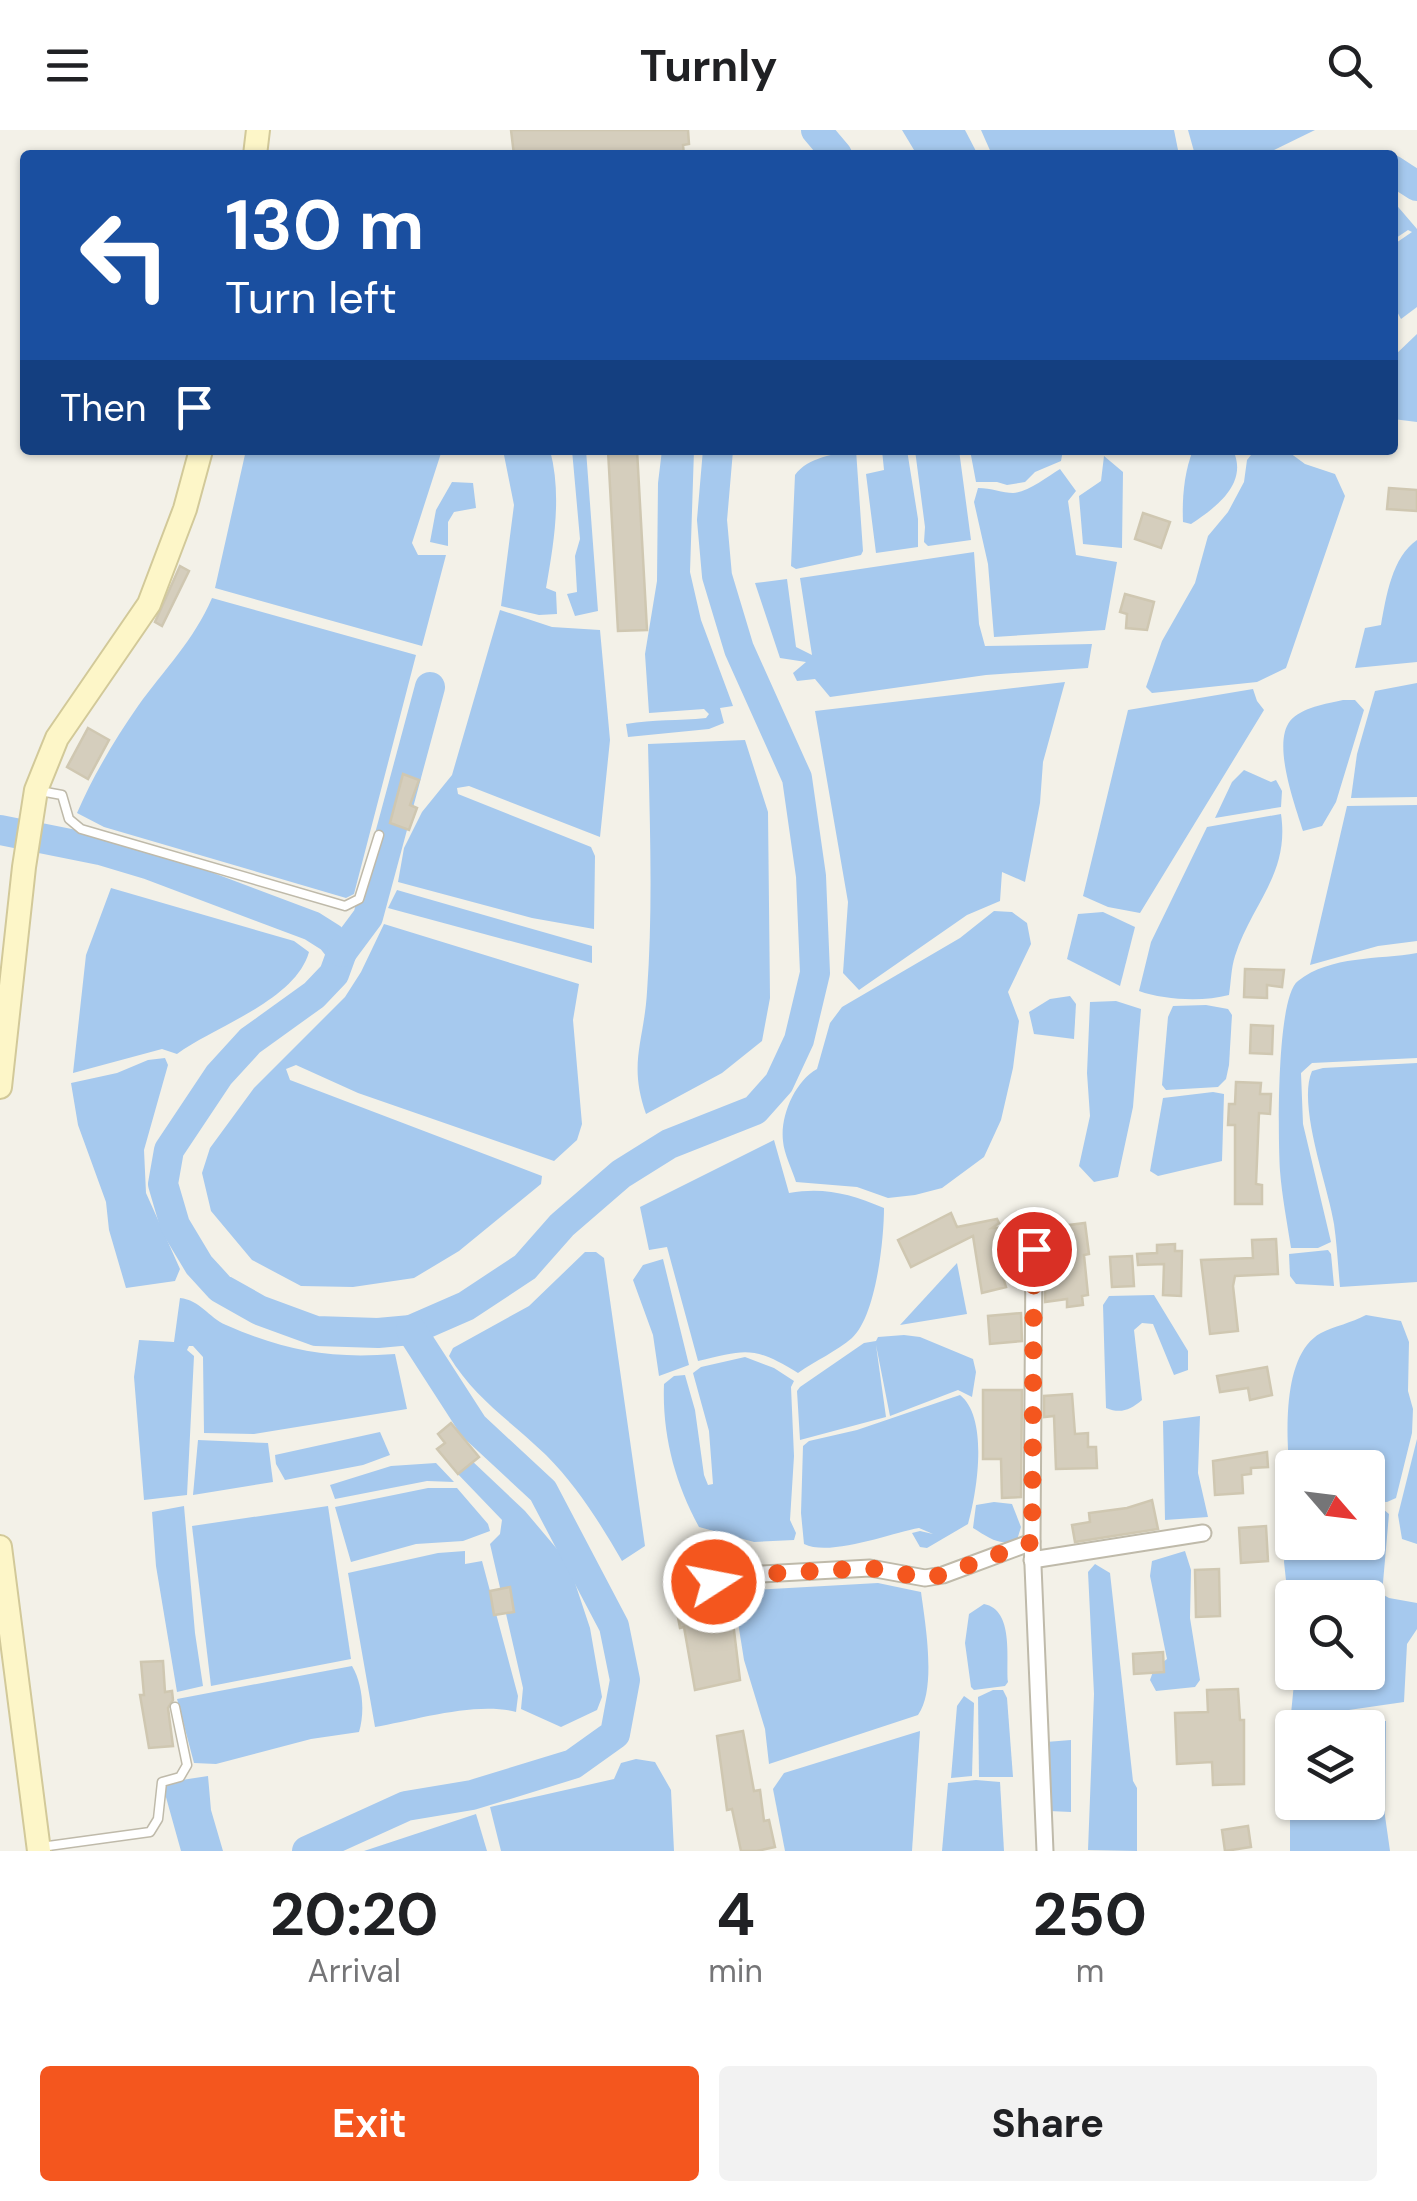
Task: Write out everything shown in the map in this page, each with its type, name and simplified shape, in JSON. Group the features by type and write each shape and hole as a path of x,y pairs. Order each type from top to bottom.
{"main road":[{"path":"0,1086 34,798 57,738 149,604 174,542 200,455"},
{"path":"0,1547 39,1849"}],"street":[{"path":"1034,1249 1032,1560 1045,1851"},
{"path":"1032,1560 1203,1533"},
{"path":"714,1582 726,1576 870,1568 925,1578 1032,1542"}],"lane":[{"path":"34,798 62,795 69,819 93,833 345,906 359,899 379,835"},
{"path":"39,1849 150,1832 158,1819 162,1782 180,1777 187,1765 176,1707"}],"water":[{"path":"902,130 965,130 975,150 914,150"},
{"path":"981,130 1174,130 1178,150 990,150"},
{"path":"1188,130 1315,130 1274,150 1194,150"},
{"path":"1398,207 1417,229 1417,307 1401,319 1398,242 1412,232 1408,230 1398,237"},
{"path":"1417,334 1417,422 1398,420 1398,352"},
{"path":"245,455 440,455 412,543 418,555 446,555 422,646 215,588"},
{"path":"504,455 551,455 556,502 546,588 556,592 557,614 539,615 501,606 514,505"},
{"path":"572,455 586,455 598,611 575,616 567,594 577,592 575,556 580,539"},
{"path":"661,455 694,455 690,572 701,620 733,706 720,708 724,723 709,729 628,737 626,724 706,718 709,714 704,709 649,713 645,654 657,581"},
{"path":"856,455 863,551 861,555 796,569 791,566 795,475 814,460"},
{"path":"882,455 908,455 918,519 918,547 876,553 866,474 884,470"},
{"path":"916,455 960,455 971,540 928,546 924,542"},
{"path":"971,455 1062,455 1061,461 1035,472 1025,482 976,482"},
{"path":"1192,455 1235,455 1237,474 1227,494 1191,524 1183,522"},
{"path":"1251,455 1293,455 1305,464 1335,474 1345,496 1286,668 1257,682 1152,693 1146,687 1162,641 1195,583 1208,536 1228,512 1244,482"},
{"path":"1104,456 1123,472 1122,548 1083,544 1079,496 1101,481"},
{"path":"1060,469 1076,491 1068,501 1076,555 1117,562 1105,630 994,637 988,564 974,502 978,488 1019,492"},
{"path":"452,482 473,483 476,508 454,512 448,522 448,546 430,542 436,510"},
{"path":"1417,540 1417,662 1355,668 1365,628 1381,625 1396,567"},
{"path":"974,552 979,624 985,646 1092,644 1088,668 986,675 830,697 815,679 797,681 793,673 806,662 780,658 755,583 787,579 796,647 812,655 800,578"},
{"path":"212,598 416,655 354,894 346,898 104,827 77,813 121,731 188,641"},
{"path":"500,610 552,627 600,630 610,740 600,837 469,786 457,788 458,794 591,847 595,856 594,929 532,918 398,882 404,848 422,812 452,775"},
{"path":"1065,682 1043,762 1040,803 1025,882 1002,872 1000,901 967,915 859,990 843,973 848,902 815,711"},
{"path":"1417,683 1417,797 1351,798 1357,754 1375,691"},
{"path":"1253,689 1264,710 1140,913 1108,907 1083,896 1128,710"},
{"path":"1355,700 1364,710 1336,802 1322,826 1303,831 1284,759 1285,731 1301,712"},
{"path":"745,740 768,812 770,998 762,1041 722,1073 646,1114 638,1066 650,930 648,744"},
{"path":"1244,770 1271,782 1276,780 1282,791 1281,807 1215,818 1232,782"},
{"path":"1417,805 1417,941 1378,946 1310,965 1347,806"},
{"path":"1281,814 1282,835 1275,872 1235,956 1229,995 1184,999 1139,991 1151,942 1207,827"},
{"path":"111,888 294,941 309,952 288,985 252,1011 177,1054 162,1049 73,1073 86,955"},
{"path":"397,890 592,946 592,963 388,908"},
{"path":"994,911 1012,912 1027,923 1031,944 1008,992 1019,1021 1013,1068 1001,1120 984,1157 942,1188 915,1195 888,1198 857,1187 796,1182 784,1146 784,1121 796,1090 817,1069 830,1023 842,1007 960,938"},
{"path":"1103,912 1135,927 1120,986 1067,959 1078,914"},
{"path":"384,924 579,984 573,1020 582,1124 577,1140 554,1161 358,1093 296,1065 286,1069 290,1080 542,1176 541,1184 459,1251 414,1278 353,1287 301,1286 252,1260 211,1211 202,1173 210,1148 254,1088 345,997"},
{"path":"1417,953 1417,1058 1312,1063 1301,1073 1303,1124 1331,1242 1318,1248 1291,1248 1281,1180 1279,1130 1282,1040 1291,992 1298,981 1325,967"},
{"path":"1070,996 1076,1004 1074,1039 1034,1034 1029,1012 1050,999"},
{"path":"1116,1001 1141,1009 1133,1107 1118,1177 1094,1182 1079,1166 1090,1116 1090,1002"},
{"path":"1173,1006 1228,1009 1232,1015 1226,1079 1218,1087 1166,1090 1162,1085 1168,1017"},
{"path":"165,1058 168,1065 144,1150 146,1193 180,1269 175,1281 126,1288 109,1230 106,1202 78,1125 71,1083"},
{"path":"1417,1063 1417,1282 1340,1287 1334,1224 1308,1104 1312,1071"},
{"path":"1224,1094 1222,1161 1158,1176 1150,1171 1163,1098"},
{"path":"774,1140 789,1193 837,1193 884,1208 877,1277 860,1327 846,1343 798,1373 750,1352 698,1361 667,1247 649,1250 640,1207"},
{"path":"1328,1250 1334,1286 1296,1284 1290,1276 1289,1254"},
{"path":"585,1252 596,1252 604,1258 645,1546 622,1561 568,1479 482,1397 449,1356 453,1348 529,1306"},
{"path":"663,1259 689,1365 659,1376 653,1335 633,1280 643,1265"},
{"path":"957,1263 967,1314 900,1325"},
{"path":"1154,1295 1188,1351 1188,1370 1174,1375 1153,1324 1142,1323 1134,1330 1142,1400 1125,1410 1106,1408 1103,1305 1109,1296"},
{"path":"180,1298 193,1302 226,1325 288,1347 329,1354 395,1354 407,1409 254,1434 204,1433 203,1357 189,1346 187,1350 194,1356 187,1495 144,1500 134,1377 139,1340 174,1342"},
{"path":"1366,1315 1401,1321 1409,1342 1412,1433 1396,1498 1387,1502 1385,1450 1288,1450 1292,1383 1307,1345 1321,1333"},
{"path":"878,1337 920,1337 973,1359 976,1372 972,1397 958,1390 890,1416 876,1345 886,1417 800,1440 800,1387 864,1343"},
{"path":"745,1357 794,1381 790,1520 796,1533 794,1540 754,1542 699,1527 672,1458 665,1422 664,1384 674,1376 685,1375 695,1410 704,1475 708,1485 713,1484 709,1431 693,1373 701,1367"},
{"path":"960,1395 975,1420 978,1437 975,1494 968,1524 927,1548 920,1547 912,1533 933,1534 919,1528 844,1546 804,1544 803,1446"},
{"path":"1200,1416 1198,1473 1208,1517 1165,1520 1163,1421"},
{"path":"380,1432 390,1455 363,1465 285,1480 276,1464 275,1455"},
{"path":"1417,1439 1417,1544 1402,1539 1398,1515"},
{"path":"198,1440 268,1443 273,1482 193,1495"},
{"path":"470,1459 525,1511 568,1562 590,1628 602,1697 597,1710 561,1727 521,1709 523,1688 490,1544 500,1534 502,1520 454,1470"},
{"path":"436,1463 454,1482 427,1481 335,1499 330,1485 391,1466"},
{"path":"428,1488 457,1488 490,1531 463,1541 416,1544 351,1562 335,1507"},
{"path":"1012,1504 1021,1527 1017,1540 1000,1542 973,1528 976,1505"},
{"path":"184,1506 203,1686 177,1692 156,1566 152,1512"},
{"path":"328,1506 351,1659 211,1686 192,1526"},
{"path":"1385,1511 1389,1514 1385,1560"},
{"path":"465,1551 465,1564 482,1561 518,1696 516,1712 465,1710 375,1727 348,1573 438,1553"},
{"path":"1185,1551 1191,1570 1190,1618 1200,1680 1195,1687 1156,1691 1150,1680 1154,1669 1167,1659 1150,1576 1152,1561"},
{"path":"1385,1560 1383,1580 1286,1580 1284,1562"},
{"path":"1095,1564 1110,1573 1133,1781 1137,1788 1137,1851 1088,1850 1094,1694 1088,1572"},
{"path":"878,1583 921,1592 928,1673 924,1703 918,1715 769,1764 765,1729 744,1660 733,1591"},
{"path":"1385,1596 1417,1603 1417,1629 1407,1644 1404,1702 1349,1710 1291,1710 1293,1690 1385,1690"},
{"path":"984,1604 994,1608 1004,1625 1008,1682 1005,1686 974,1690 965,1643 969,1614"},
{"path":"352,1666 362,1699 359,1732 311,1739 216,1764 194,1763 177,1699"},
{"path":"1003,1690 1007,1698 1013,1777 979,1777 978,1697"},
{"path":"964,1696 974,1703 972,1776 951,1778 957,1706"},
{"path":"920,1731 912,1851 785,1851 773,1789 784,1773"},
{"path":"1071,1740 1071,1812 1049,1811 1046,1742"},
{"path":"636,1759 655,1762 671,1790 674,1851 501,1851 490,1807 614,1779 621,1763"},
{"path":"208,1776 211,1810 223,1851 181,1851 162,1783"},
{"path":"1000,1782 1004,1851 942,1851 948,1783"},
{"path":"476,1814 487,1851 364,1851"},
{"path":"1385,1816 1390,1851 1290,1851 1290,1820 1385,1820"}],"building":[{"path":"511,130 688,130 689,144 683,145 684,150 513,150"},
{"path":"608,455 637,455 647,630 618,631"},
{"path":"1389,488 1417,490 1417,511 1387,509"},
{"path":"1143,513 1170,522 1161,548 1135,539"},
{"path":"180,566 189,571 162,626 155,622"},
{"path":"1125,594 1154,602 1147,630 1126,628 1127,614 1120,612"},
{"path":"88,728 109,740 88,779 67,767"},
{"path":"403,774 419,780 410,805 417,808 409,830 390,823"},
{"path":"1245,969 1284,970 1282,987 1267,985 1267,998 1244,997"},
{"path":"1251,1025 1273,1026 1272,1054 1250,1053"},
{"path":"1236,1082 1261,1083 1260,1094 1271,1094 1270,1114 1259,1113 1256,1184 1262,1185 1262,1204 1235,1204 1235,1125 1228,1125 1229,1104 1235,1104"},
{"path":"951,1213 957,1227 997,1219 999,1223 992,1228 1021,1227 1021,1231 1085,1223 1088,1295 1082,1296 1083,1305 1067,1307 1067,1299 1045,1302 1045,1248 1035,1238 1024,1244 1023,1270 1001,1271 1006,1287 982,1293 973,1236 911,1267 898,1240"},
{"path":"1276,1239 1278,1274 1235,1276 1238,1331 1210,1334 1201,1260 1253,1258 1252,1240"},
{"path":"1175,1244 1175,1251 1182,1251 1181,1296 1163,1295 1164,1264 1138,1265 1137,1254 1157,1253 1157,1245"},
{"path":"1132,1256 1134,1286 1112,1287 1110,1257"},
{"path":"1021,1313 1022,1341 990,1344 988,1316"},
{"path":"1267,1367 1272,1395 1250,1400 1248,1388 1220,1392 1217,1376"},
{"path":"983,1390 1022,1390 1021,1497 1002,1498 1001,1459 983,1459"},
{"path":"1072,1394 1075,1434 1088,1433 1088,1447 1096,1447 1097,1468 1056,1469 1054,1416 1044,1417 1044,1396"},
{"path":"451,1423 479,1457 458,1474 437,1449 445,1443 438,1434"},
{"path":"1267,1452 1268,1467 1251,1468 1251,1474 1242,1475 1243,1493 1215,1495 1213,1461"},
{"path":"1152,1500 1158,1529 1075,1542 1072,1525 1090,1522 1089,1513"},
{"path":"1266,1526 1268,1561 1241,1563 1239,1528"},
{"path":"702,1555 706,1576 703,1584 710,1602 724,1599 729,1622 733,1622 740,1680 695,1690 668,1565"},
{"path":"1219,1569 1220,1616 1196,1617 1195,1570"},
{"path":"510,1587 514,1612 494,1615 490,1591"},
{"path":"1163,1652 1164,1672 1134,1674 1133,1654"},
{"path":"163,1661 165,1692 172,1691 173,1700 168,1708 173,1746 149,1748 140,1695 144,1695 141,1662"},
{"path":"1238,1689 1240,1720 1244,1720 1244,1784 1213,1785 1212,1762 1177,1764 1175,1713 1208,1712 1207,1690"},
{"path":"743,1731 754,1791 760,1790 764,1821 769,1820 775,1847 757,1851 741,1851 732,1809 727,1810 717,1736"},
{"path":"1248,1826 1251,1847 1225,1851 1222,1830"}],"waterway":[{"path":"816,130 833,150"},
{"path":"1398,174 1417,186"},
{"path":"0,830 100,850 150,865 312,926 331,938 342,952 334,974 314,995 250,1041 219,1075 169,1150 163,1184 175,1225 199,1265 220,1288 259,1310 316,1331 411,1330 466,1306 525,1267 562,1225 621,1174 669,1144 755,1110 779,1083 799,1040 815,973 811,876 797,778 739,649 717,576 712,520 718,455"},
{"path":"342,952 368,917 430,687"},
{"path":"307,1851 406,1806 472,1795 573,1764 615,1734 625,1680 614,1626 543,1491 473,1426 411,1330"}],"route":[{"path":"714,1582 726,1576 870,1568 925,1578 1032,1542 1034,1249"}]}
